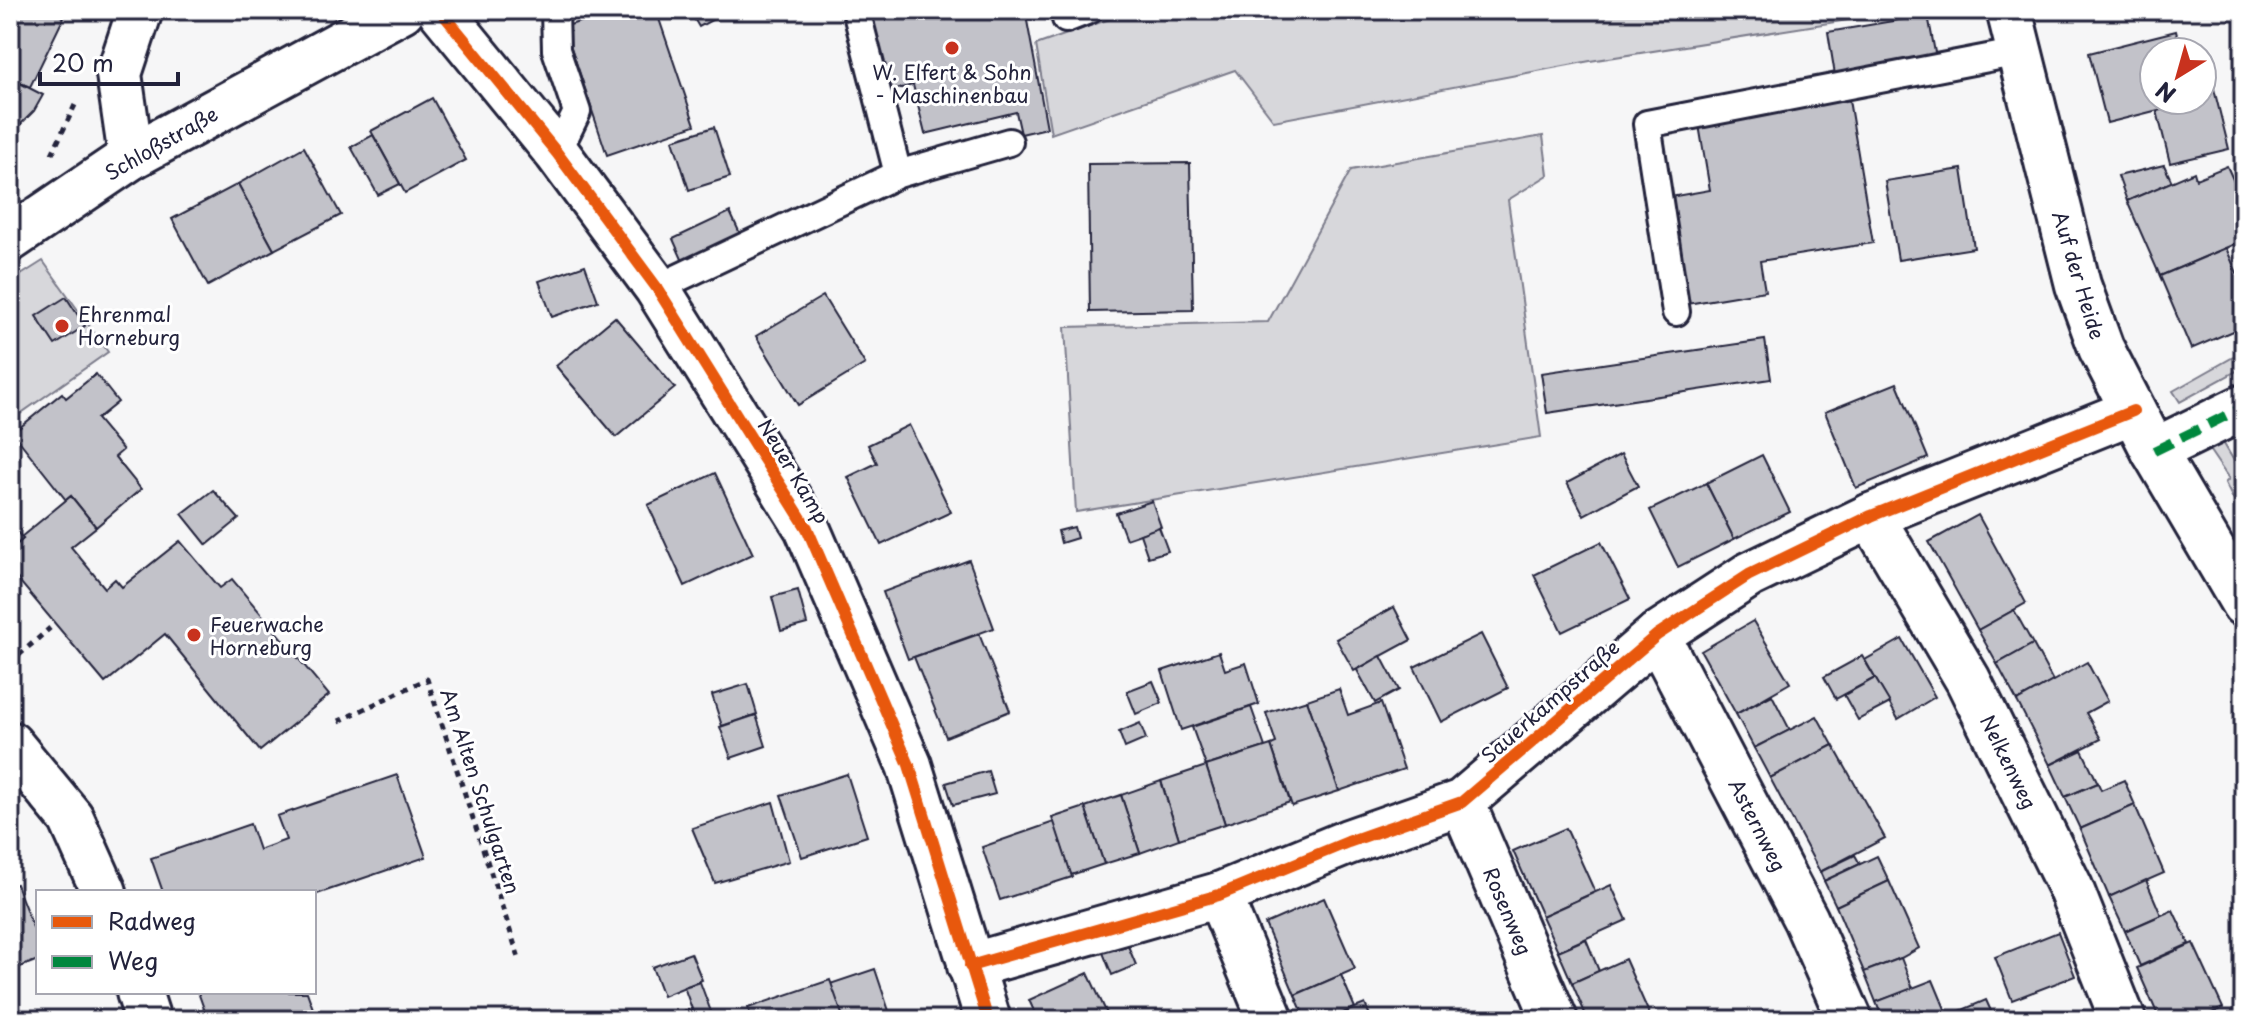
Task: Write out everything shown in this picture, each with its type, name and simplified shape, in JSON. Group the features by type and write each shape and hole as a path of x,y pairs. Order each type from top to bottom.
{"street":[{"path":"131,157 119,74 140,10"},
{"name":"Schloßstraße","path":"10,239 131,157 402,10"},
{"name":"Neuer Kamp","path":"440,10 557,153 657,288 807,528 909,765 988,1020"},
{"name":"Auf der Heide","path":"2009,10 2078,285 2101,348 2154,451 2244,604"},
{"path":"2154,451 2244,407"},
{"name":"Sauerkampstraße","path":"970,966 1219,895 1348,842 1462,802 1657,635 1749,575 1871,516 2133,411"},
{"name":"Nelkenweg","path":"1871,516 1968,680 2070,887 2123,1020"},
{"name":"Asternweg","path":"1657,635 1806,920 1850,1020"},
{"path":"10,744 71,818 103,890"},
{"name":"Rosenweg","path":"1462,802 1555,1020"},
{"path":"1219,895 1271,1020"},
{"path":"140,994 148,1020"}],"lane":[{"path":"555,10 556,50 577,112 557,153"},
{"path":"856,10 898,174"},
{"path":"1676,312 1647,124 2019,52"},
{"path":"657,288 898,174 1009,142"}],"path":[{"path":"10,663 50,628"}],"shaded area":[{"path":"1135,10 1911,10 1590,61 1274,121 1235,70 1051,134 1036,45"},
{"path":"1543,136 1548,175 1508,200 1541,437 1076,512 1065,327 1268,322 1351,170"},
{"path":"43,261 108,352 10,421 10,282"},
{"path":"2244,351 2244,367 2180,402 2173,391"},
{"path":"2218,440 2224,444 2240,471 2244,469 2244,492 2233,499 2225,483 2229,479 2210,451 2210,446"}],"building":[{"path":"10,10 49,10 64,17 30,87 10,78"},
{"path":"615,10 656,10 695,125 607,155 564,27"},
{"path":"689,10 730,10 699,27"},
{"name":"W. Elfert & Sohn - Maschinenbau","path":"862,10 1025,10 1047,128 1021,134 1016,112 925,134 913,85 882,93"},
{"path":"1928,15 1936,58 1835,75 1828,32"},
{"path":"2176,31 2177,36 2156,36"},
{"path":"2138,41 2138,115 2107,123 2089,53"},
{"path":"10,78 43,95 34,111 15,130 10,122"},
{"path":"1848,94 1873,243 1760,261 1765,291 1687,304 1670,197 1710,190 1698,119"},
{"path":"432,98 466,160 405,193 371,131"},
{"path":"2218,105 2229,149 2170,163 2158,116 2218,116"},
{"path":"714,127 730,177 689,190 673,140"},
{"path":"373,135 400,184 378,195 351,147"},
{"path":"304,147 341,215 274,250 238,184"},
{"path":"1190,163 1193,310 1090,312 1088,164"},
{"path":"2164,165 2172,182 2127,201 2118,176"},
{"path":"2227,166 2244,204 2244,240 2160,276 2127,201 2194,172 2196,179"},
{"path":"1962,169 1974,248 1898,260 1885,181"},
{"path":"238,184 274,250 208,286 172,219"},
{"path":"730,212 743,240 685,266 673,239"},
{"path":"2226,248 2244,289 2244,326 2191,349 2160,276"},
{"path":"585,265 598,301 552,317 539,281"},
{"path":"823,296 865,364 798,405 756,336"},
{"path":"66,297 85,326 55,345 36,316"},
{"path":"615,317 675,388 616,437 556,366"},
{"path":"1765,340 1771,379 1547,413 1541,373"},
{"path":"96,374 118,402 97,419 123,450 115,457 141,489 96,527 71,496 66,500 13,433 62,393 66,398"},
{"path":"1897,383 1928,458 1856,488 1825,412"},
{"path":"909,425 951,512 881,545 848,477 877,463 868,445"},
{"path":"1621,454 1638,486 1584,515 1567,483"},
{"path":"1762,455 1790,512 1734,539 1706,483"},
{"path":"715,473 753,554 685,586 648,505"},
{"path":"1706,483 1734,539 1678,567 1650,510"},
{"path":"213,490 239,519 207,545 182,514"},
{"path":"71,496 96,527 71,547 105,588 115,579 122,587 180,541 220,588 232,579 329,695 260,751 165,634 105,683 10,570 10,550 23,539 21,537"},
{"path":"1152,501 1161,527 1126,539 1116,513"},
{"path":"1978,515 2026,603 1978,630 1929,542"},
{"path":"10,523 23,539 10,550"},
{"path":"1074,527 1077,538 1061,543 1058,531"},
{"path":"1159,527 1168,551 1148,557 1140,534"},
{"path":"1601,542 1630,599 1562,632 1534,575"},
{"path":"969,560 994,628 908,659 883,592"},
{"path":"798,590 807,624 781,631 772,597"},
{"path":"1394,607 1411,640 1354,671 1336,639"},
{"path":"2014,610 2033,644 1997,664 1978,630"},
{"path":"1753,621 1790,683 1736,714 1701,651"},
{"path":"979,634 1010,711 946,737 914,657"},
{"path":"1481,634 1508,688 1441,722 1414,667"},
{"path":"1902,639 1935,697 1898,719 1865,660"},
{"path":"2033,644 2053,681 2017,701 1997,664"},
{"path":"1219,652 1225,670 1246,663 1259,704 1181,730 1162,671"},
{"path":"1381,656 1399,690 1375,703 1357,670"},
{"path":"1862,656 1875,678 1836,699 1824,677"},
{"path":"2087,662 2108,701 2086,713 2101,739 2050,765 2017,701"},
{"path":"1875,678 1890,703 1858,720 1844,695"},
{"path":"1153,681 1162,703 1136,714 1127,691"},
{"path":"748,684 757,714 722,726 712,695"},
{"path":"1339,689 1348,715 1381,703 1404,769 1339,791 1307,700"},
{"path":"1772,695 1790,730 1754,748 1736,714"},
{"path":"1307,700 1339,791 1292,806 1271,745 1276,743 1266,713"},
{"path":"1251,707 1265,747 1206,766 1192,727"},
{"path":"756,715 766,746 731,758 720,727"},
{"path":"1817,716 1833,745 1770,778 1754,748"},
{"path":"1140,723 1146,739 1125,748 1119,732"},
{"path":"1271,745 1290,802 1225,824 1206,766"},
{"path":"1833,745 1885,838 1820,872 1770,778"},
{"path":"2082,750 2098,783 2065,797 2050,765"},
{"path":"1206,766 1225,824 1179,839 1161,781"},
{"path":"988,771 995,794 953,805 946,783"},
{"path":"847,774 867,836 802,857 781,795"},
{"path":"397,775 426,857 316,894 316,890 162,890 151,858 250,824 259,850 286,840 277,816"},
{"path":"2124,780 2135,805 2080,829 2065,797 2098,783 2101,790"},
{"path":"1161,781 1179,839 1140,853 1121,795"},
{"path":"1121,795 1140,853 1104,864 1085,807"},
{"path":"773,802 789,861 715,883 692,828"},
{"path":"2135,805 2164,873 2109,897 2080,829"},
{"path":"1085,807 1104,864 1071,875 1052,818"},
{"path":"1054,822 1072,877 1000,900 982,847"},
{"path":"1566,828 1595,892 1542,916 1513,851"},
{"path":"1855,855 1860,864 1824,881 1820,872"},
{"path":"1877,856 1889,881 1836,906 1824,881"},
{"path":"2146,880 2161,915 2125,931 2109,897"},
{"path":"1889,881 1919,948 1864,972 1836,906"},
{"path":"16,884 36,935 36,961 10,971 10,886"},
{"path":"1611,885 1627,920 1558,951 1542,916"},
{"path":"1324,898 1355,969 1295,995 1265,924"},
{"path":"2173,910 2189,944 2140,966 2125,931"},
{"path":"2058,932 2075,976 2012,1000 1995,957"},
{"path":"1586,939 1599,971 1572,983 1558,951"},
{"path":"1126,941 1136,965 1112,975 1102,950"},
{"path":"2193,943 2223,1008 2197,1020 2160,1020 2137,968"},
{"path":"691,953 702,980 663,996 652,967"},
{"path":"1901,958 1913,989 1876,1002 1864,972"},
{"path":"1625,959 1652,1020 1588,1020 1572,983"},
{"path":"875,969 892,1020 844,1020 830,984"},
{"path":"1088,973 1110,1020 1038,1020 1029,1000"},
{"path":"1341,975 1355,1008 1327,1020 1306,1020 1295,995"},
{"path":"830,980 844,1020 752,1020 748,1008"},
{"path":"1933,980 1948,1016 1940,1020 1883,1020 1876,1002"},
{"path":"700,982 714,1020 696,1020 684,987"},
{"path":"199,994 308,994 317,1020 208,1020"},
{"path":"1986,1000 1995,1020 1950,1020 1948,1016"},
{"path":"1365,1004 1372,1020 1327,1020 1355,1008"},
{"path":"691,1009 695,1020 662,1020"}],"marked path":[{"path":"2154,451 2244,407"}],"cycle path":[{"path":"440,10 557,153 657,288 807,528 909,765 988,1020"},
{"path":"970,966 1219,895 1348,842 1462,802 1657,635 1749,575 1871,516 2133,411"}],"place":[{"name":"W. Elfert & Sohn - Maschinenbau","path":"952,48"},
{"name":"Ehrenmal Horneburg","path":"62,326"},
{"name":"Feuerwache Horneburg","path":"194,635"}]}
